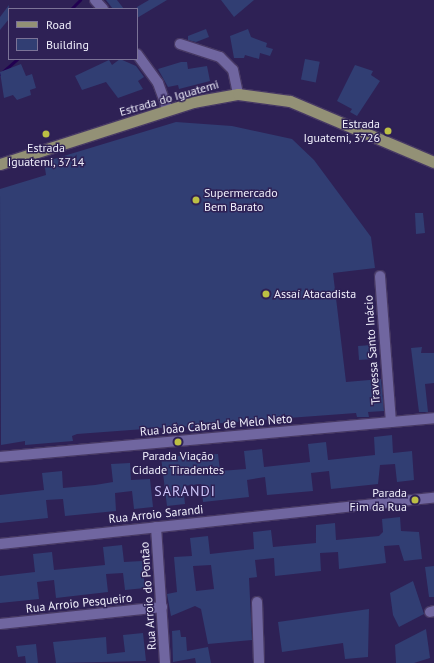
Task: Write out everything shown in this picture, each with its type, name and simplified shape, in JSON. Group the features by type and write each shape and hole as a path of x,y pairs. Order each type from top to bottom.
{"main road":[{"name":"Estrada do Iguatemi","path":"0,164 168,110 217,96 238,94 290,101 434,162"}],"street":[{"path":"95,0 101,8"},
{"path":"180,44 223,60 232,70 238,94"},
{"path":"138,55 158,83 168,110"},
{"name":"Travessa Santo Inácio","path":"380,276 391,422"},
{"name":"Rua João Cabral de Melo Neto","path":"0,457 434,418"},
{"name":"Rua Arroio Sarandi","path":"0,544 434,498"},
{"name":"Rua Arroio do Pontão","path":"156,527 166,663"},
{"path":"257,602 259,663"},
{"name":"Rua Arroio Pesqueiro","path":"0,624 162,607"}],"building":[{"path":"106,0 117,0 123,8 112,8"},
{"path":"149,0 167,0 138,17 137,7"},
{"path":"221,0 254,0 234,17"},
{"path":"9,5 8,20 0,30 0,17"},
{"path":"206,29 209,37 196,42 188,40 188,36"},
{"path":"248,29 251,37 267,43 266,47 273,49 270,56 260,53 259,59 245,55 244,58 234,58 230,36"},
{"path":"305,59 320,62 316,82 301,80"},
{"path":"109,60 112,65 119,60 122,60 136,66 144,77 138,81 143,89 118,98 106,82 82,90 75,76"},
{"path":"181,62 187,62 188,69 207,66 210,81 179,89 178,85 168,87 158,69"},
{"path":"21,64 26,76 32,74 36,88 30,90 31,95 17,100 13,95 4,98 0,72"},
{"path":"355,65 373,71 371,75 380,81 357,116 350,112 352,109 337,101"},
{"path":"176,122 232,126 292,139 314,160 371,237 375,268 333,273 346,382 381,379 384,411 368,412 369,417 357,417 356,413 195,425 189,430 185,426 77,434 72,436 73,441 25,445 25,441 1,445 0,189 46,175 44,162"},
{"path":"415,213 423,213 425,233 416,234"},
{"path":"372,345 373,359 359,360 358,346"},
{"path":"422,347 421,353 434,353 434,383 425,384 428,412 419,412 411,348"},
{"path":"392,435 393,453 412,451 414,480 397,482 395,464 380,465 378,484 331,489 329,471 311,473 313,491 267,495 265,477 247,480 249,497 203,502 201,484 183,486 185,504 167,506 161,457 218,454 220,471 246,469 244,451 262,449 264,467 310,462 308,444 326,442 328,460 375,455 374,437"},
{"path":"130,463 131,480 150,479 153,507 134,509 132,491 115,493 116,511 65,516 63,499 46,500 48,518 0,523 0,495 44,490 42,473 62,471 63,488 95,485 113,482 111,464"},
{"path":"400,517 401,531 419,532 422,559 404,561 399,545 384,546 386,563 339,569 338,552 320,553 321,571 275,576 274,558 255,560 257,577 249,578 252,640 208,644 201,609 195,606 171,616 167,594 177,592 174,557 192,556 190,538 208,536 210,554 254,549 253,532 271,530 273,547 316,543 316,525 335,523 336,540 379,536 383,532 382,519","holes":["211,565 214,589 196,591 193,566"]},
{"path":"122,545 124,562 142,561 145,588 125,590 123,573 106,574 108,592 56,598 54,580 37,582 39,599 0,603 0,576 35,572 33,554 52,552 54,570 105,565 103,547"},
{"path":"434,566 434,597 429,597 425,567"},
{"path":"413,581 424,614 399,627 393,615 390,593"},
{"path":"369,609 368,657 345,659 343,643 282,652 278,622"},
{"path":"426,629 430,658 414,663 396,663 395,645"},
{"path":"180,630 181,637 186,637 187,651 208,647 211,663 196,663 195,658 173,662 172,631"},
{"path":"143,633 146,661 56,663 53,642 106,637 107,654 125,652 123,635"},
{"path":"36,644 38,663 26,663 25,656 18,657 16,646"}],"waterway":[{"path":"72,8 80,0"},
{"path":"0,74 16,60"}],"place":[{"name":"Estrada Iguatemi, 3726","path":"388,131"},
{"name":"Estrada Iguatemi, 3714","path":"46,134"},
{"name":"Supermercado Bem Barato","path":"196,200"},
{"name":"Assaí Atacadista","path":"266,294"},
{"name":"Parada Viação Cidade Tiradentes","path":"178,442"},
{"name":"Parada Fim da Rua","path":"415,500"}],"district":[{"name":"SARANDI","path":"185,491"}]}
